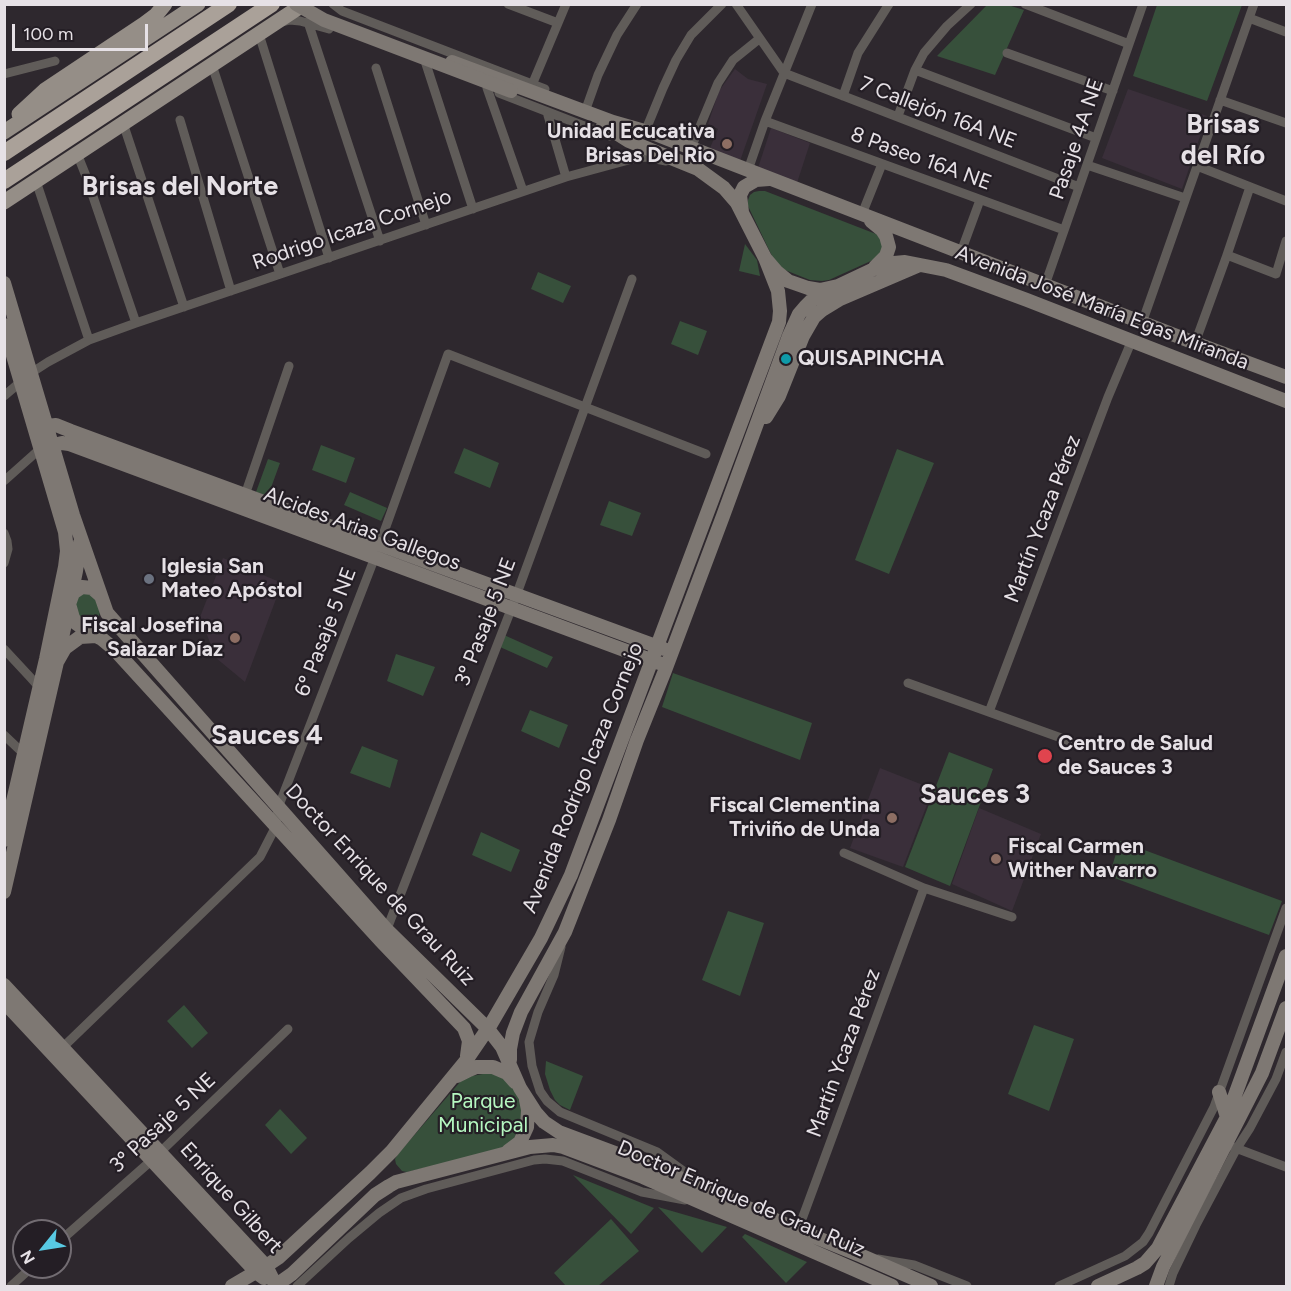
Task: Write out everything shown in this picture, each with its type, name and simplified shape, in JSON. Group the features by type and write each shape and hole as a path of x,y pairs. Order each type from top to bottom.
{"highway":[{"path":"4,153 229,4"},
{"path":"4,181 272,4"}],"main road":[{"path":"4,130 45,90 144,24 165,4"},
{"path":"4,130 198,4"},
{"path":"4,202 306,4"}],"street":[{"path":"296,4 324,20 513,88"},
{"path":"306,4 513,88"},
{"path":"333,4 342,11 651,130 663,88 676,60 692,35 722,4"},
{"path":"508,4 558,23"},
{"path":"532,85 566,4"},
{"path":"587,106 598,75 617,35 637,4"},
{"path":"736,4 784,73"},
{"path":"748,170 812,4"},
{"path":"898,116 915,70 924,53 971,4"},
{"path":"1025,4 1130,44"},
{"name":"Pasaje 4A NE","path":"1045,285 1143,4"},
{"path":"1142,323 1254,4"},
{"path":"843,96 858,53 886,5"},
{"path":"1249,18 1287,32"},
{"path":"274,24 290,20 308,22 426,64 607,135 629,141"},
{"path":"308,22 380,241"},
{"path":"259,34 329,258"},
{"path":"691,148 718,83 733,60 759,39"},
{"path":"1007,53 1113,91"},
{"path":"4,74 55,61"},
{"path":"426,64 473,209"},
{"path":"212,65 280,274"},
{"path":"376,68 426,225"},
{"path":"915,70 1096,138"},
{"name":"7 Callejón 16A NE","path":"784,73 1079,187"},
{"path":"487,88 523,191"},
{"name":"Avenida José María Egas Miranda","path":"513,88 613,122 651,130 691,148 1287,377"},
{"name":"Avenida José María Egas Miranda","path":"513,88 610,129 629,141 708,176 727,190 737,203 765,258 788,281 820,290 838,286 874,269 894,263 919,264 960,274 1287,401"},
{"path":"1220,100 1287,123"},
{"path":"547,112 566,177"},
{"path":"180,120 231,291"},
{"name":"8 Paseo 16A NE","path":"765,121 1064,230"},
{"path":"123,123 184,306"},
{"path":"78,153 136,323"},
{"name":"Rodrigo Icaza Cornejo","path":"4,396 26,377 89,340 523,191 616,162 646,157 694,168"},
{"path":"874,269 886,256 888,241 882,230 864,215 882,164"},
{"path":"1087,165 1185,198"},
{"path":"1197,166 1287,201"},
{"path":"742,212 740,195 744,187 756,180 771,179"},
{"path":"36,181 89,340"},
{"path":"1195,343 1250,187"},
{"path":"961,252 980,200"},
{"path":"1227,255 1276,274 1287,241"},
{"name":"Avenida Rodrigo Icaza Cornejo","path":"232,1287 262,1269 362,1181 392,1151 465,1062 488,1029 541,938 570,875 779,322 778,291 765,258"},
{"path":"753,436 779,396 803,336 814,317 830,304 919,264"},
{"name":"3º Pasaje 5 NE","path":"384,935 514,601 632,279"},
{"path":"4,283 26,377 46,446 67,551 45,688 4,892"},
{"name":"Avenida Rodrigo Icaza Cornejo","path":"513,1071 510,1049 513,1033 521,1012 565,932 789,336 800,314 812,300 838,286"},
{"path":"4,325 47,426 46,446 4,480"},
{"name":"Martín Ycaza Pérez","path":"989,712 1108,397 1132,340"},
{"name":"6º Pasaje 5 NE","path":"59,1052 260,857 276,826 278,808 377,550 448,354 586,407"},
{"path":"245,495 289,366"},
{"path":"586,407 706,454"},
{"name":"Alcides Arias Gallegos","path":"47,426 56,425 245,495 377,550"},
{"name":"Alcides Arias Gallegos","path":"46,446 69,444 377,550 669,659"},
{"name":"Doctor Enrique de Grau Ruiz","path":"46,446 107,613 278,808 465,1029 469,1041 465,1062"},
{"path":"4,533 8,549 4,563"},
{"path":"57,662 80,549 79,535"},
{"path":"88,636 73,618 69,604 73,593 82,587 92,588 100,595"},
{"path":"4,840 24,754 45,688 65,648 88,636 98,627 107,613"},
{"name":"Doctor Enrique de Grau Ruiz","path":"88,636 102,639 114,649 276,826 384,935 488,1029 502,1047 523,1094 544,1122 559,1132 666,1172 931,1287"},
{"path":"4,649 45,688"},
{"path":"908,683 1078,744"},
{"path":"4,735 24,754"},
{"path":"844,854 924,888 1012,917"},
{"name":"Martín Ycaza Pérez","path":"798,1230 924,888"},
{"path":"1059,1287 1114,1263 1143,1242 1149,1233 1214,1107 1287,908"},
{"name":"Doctor Enrique de Grau Ruiz","path":"565,932 554,975 538,1012 529,1042 532,1066 540,1091 547,1101 560,1112 657,1152 711,1191"},
{"path":"1098,1287 1137,1269 1158,1248 1227,1118 1287,956"},
{"name":"Enrique Gilbert","path":"4,985 59,1052 276,1286"},
{"name":"Enrique Gilbert","path":"4,1002 59,1052"},
{"path":"1169,1287 1173,1273 1262,1073 1287,1008"},
{"name":"3º Pasaje 5 NE","path":"72,1230 156,1156 288,1029"},
{"path":"1156,1287 1163,1267 1231,1146 1250,1128 1261,1109 1287,1052"},
{"path":"276,1286 292,1274 375,1195 396,1182 503,1154 513,1148 524,1136 528,1118 523,1094 507,1073 493,1067 485,1067 469,1070 451,1081"},
{"path":"1219,1092 1227,1118"},
{"name":"Doctor Enrique de Grau Ruiz","path":"503,1154 540,1145 563,1147 643,1178 892,1287"},
{"path":"1231,1146 1287,1167"},
{"path":"392,1151 389,1161 393,1170 399,1176 412,1178"},
{"path":"297,1287 349,1238 401,1198 534,1160 563,1161 642,1192 699,1203"},
{"path":"862,1256 914,1265 967,1287"},
{"path":"848,1267 876,1287"}],"shaded area":[{"path":"735,69 748,79 767,84 740,161 710,148 718,129 708,124 719,91"},
{"path":"1128,89 1207,116 1182,189 1102,158"},
{"path":"771,128 810,143 797,183 758,168"},
{"name":"Fiscal Josefina Salazar Díaz","path":"223,558 282,583 245,682 216,658 200,617"},
{"name":"Fiscal Clementina Triviño de Unda","path":"880,768 933,789 903,867 850,848"},
{"name":"Fiscal Carmen Wither Navarro","path":"979,808 1041,834 1012,911 952,884"}],"green space":[{"path":"987,5 1008,5 1024,10 995,75 937,56"},
{"path":"1157,5 1242,5 1207,101 1133,76"},
{"path":"765,191 876,234 883,245 882,252 873,260 829,280 810,280 785,270 772,256 748,206 750,195"},
{"path":"745,244 757,260 760,276 739,271"},
{"path":"538,272 571,286 563,303 531,289"},
{"path":"680,321 707,331 698,355 671,344"},
{"path":"321,445 355,458 346,483 312,470"},
{"path":"464,448 499,463 490,488 454,473"},
{"path":"897,449 934,463 889,574 855,560"},
{"path":"268,459 280,463 268,496 256,492"},
{"path":"350,492 387,508 381,521 344,505"},
{"path":"609,501 641,513 632,536 600,525"},
{"path":"80,593 94,593 100,612 94,621 86,623 79,619 74,599"},
{"path":"504,635 553,657 547,668 500,647"},
{"path":"396,654 435,667 423,696 387,681"},
{"path":"673,673 812,723 800,760 662,707"},
{"path":"530,710 568,725 559,748 521,731"},
{"path":"362,746 398,760 390,788 350,773"},
{"path":"949,752 993,769 950,886 905,867"},
{"path":"481,832 520,850 511,872 472,855"},
{"path":"1120,841 1282,901 1269,935 1109,876"},
{"path":"728,911 764,923 740,996 702,980"},
{"path":"184,1005 208,1033 192,1048 167,1021"},
{"path":"1034,1025 1074,1039 1049,1111 1008,1094"},
{"path":"546,1061 583,1076 570,1110 555,1100 550,1090 545,1074"},
{"name":"Parque Municipal","path":"488,1073 501,1076 521,1095 522,1120 513,1141 502,1148 481,1155 407,1172 402,1171 396,1164 395,1159 398,1154 460,1082 467,1077"},
{"path":"280,1109 307,1138 291,1154 265,1125"},
{"path":"573,1175 654,1208 631,1234"},
{"path":"658,1207 727,1227 702,1253"},
{"path":"611,1219 639,1251 598,1286 566,1286 554,1273"},
{"path":"745,1234 807,1262 786,1283 742,1237"}],"place":[{"name":"Unidad Ecucativa Brisas Del Rio","path":"727,144"},
{"name":"QUISAPINCHA","path":"786,359"},
{"name":"Iglesia San Mateo Apóstol","path":"149,579"},
{"name":"Fiscal Josefina Salazar Díaz","path":"235,638"},
{"name":"Centro de Salud de Sauces 3","path":"1045,756"},
{"name":"Fiscal Clementina Triviño de Unda","path":"892,818"},
{"name":"Fiscal Carmen Wither Navarro","path":"996,859"}],"district":[{"name":"Brisas del Río","path":"1223,140"},
{"name":"Brisas del Norte","path":"180,187"},
{"name":"Sauces 4","path":"267,736"},
{"name":"Sauces 3","path":"975,795"}]}
